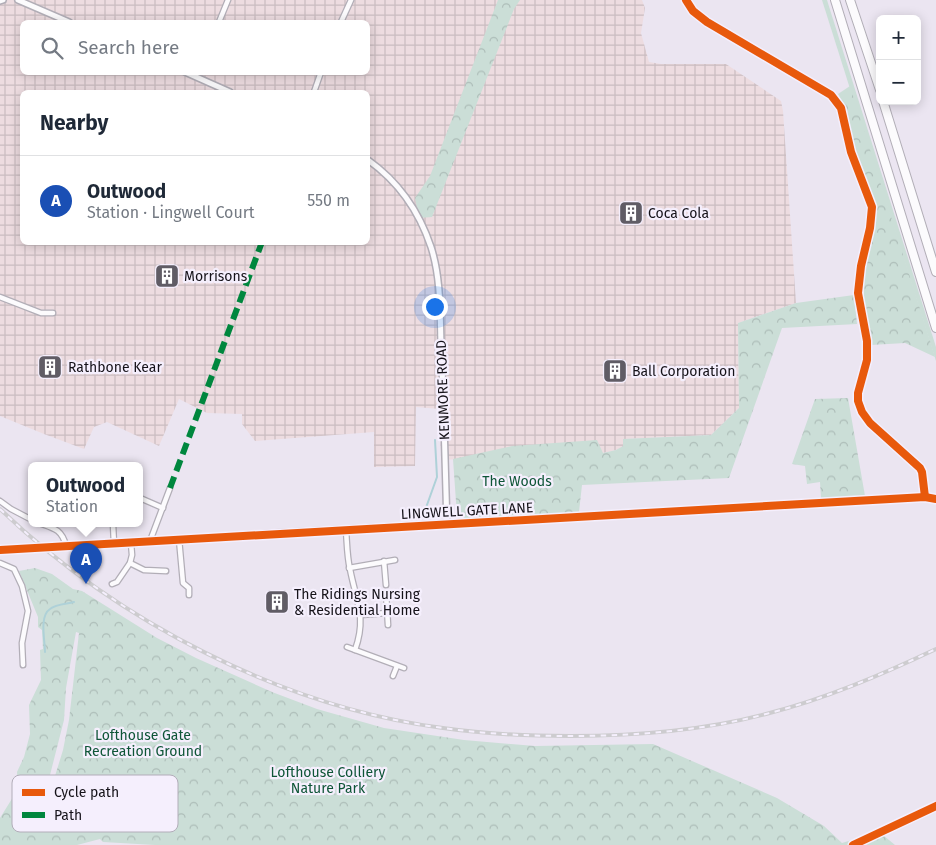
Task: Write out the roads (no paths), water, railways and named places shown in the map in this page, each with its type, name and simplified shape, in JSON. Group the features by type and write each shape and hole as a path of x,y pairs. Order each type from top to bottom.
{"highway":[{"path":"835,0 936,328"},
{"path":"850,0 876,78"},
{"path":"884,105 936,272"}],"street":[{"path":"18,0 64,20"},
{"path":"220,20 228,0"},
{"path":"343,20 351,0"},
{"path":"686,0 693,11 726,35"},
{"path":"196,75 226,90"},
{"path":"315,90 320,75"},
{"name":"KENMORE ROAD","path":"370,162 393,180 416,211 432,249 437,270 447,524"},
{"path":"0,297 42,313 53,313"},
{"path":"920,468 925,497"},
{"path":"150,541 170,488"},
{"name":"LINGWELL GATE LANE","path":"0,550 925,497 936,499"},
{"path":"143,499 163,508"},
{"path":"0,500 11,509 28,518"},
{"path":"49,527 62,534 66,546"},
{"path":"112,527 114,544"},
{"path":"346,530 349,568 361,615 361,632 355,650"},
{"path":"180,539 183,583 191,588 189,595"},
{"path":"112,584 117,582 130,563 132,555 131,543"},
{"path":"349,568 395,560"},
{"path":"384,561 386,585"},
{"path":"0,563 14,569 22,586 28,611 22,643 23,666"},
{"path":"130,563 144,570 166,571"},
{"path":"386,593 388,625"},
{"path":"361,615 387,613"},
{"path":"347,647 404,668"},
{"path":"393,676 397,666"},
{"path":"856,843 936,806"}],"waterway":[{"path":"423,516 437,477 435,440"},
{"path":"45,652 44,623 47,612 55,606 74,602"}],"railway":[{"path":"0,509 46,550 96,588 149,622 205,653 263,679 322,701 383,717 443,728 506,734 595,736 644,734 717,725 766,714 831,694 936,649"}],"place":[{"name":"Coca Cola","path":"631,213"},
{"name":"Morrisons","path":"167,276"},
{"name":"Rathbone Kear","path":"50,367"},
{"name":"Ball Corporation","path":"615,371"},
{"name":"Outwood","path":"86,584"},
{"name":"The Ridings Nursing & Residential Home","path":"277,602"}],"park label":[{"name":"The Woods","path":"517,481"},
{"name":"Lofthouse Gate Recreation Ground","path":"143,744"},
{"name":"Lofthouse Colliery Nature Park","path":"328,780"}]}
